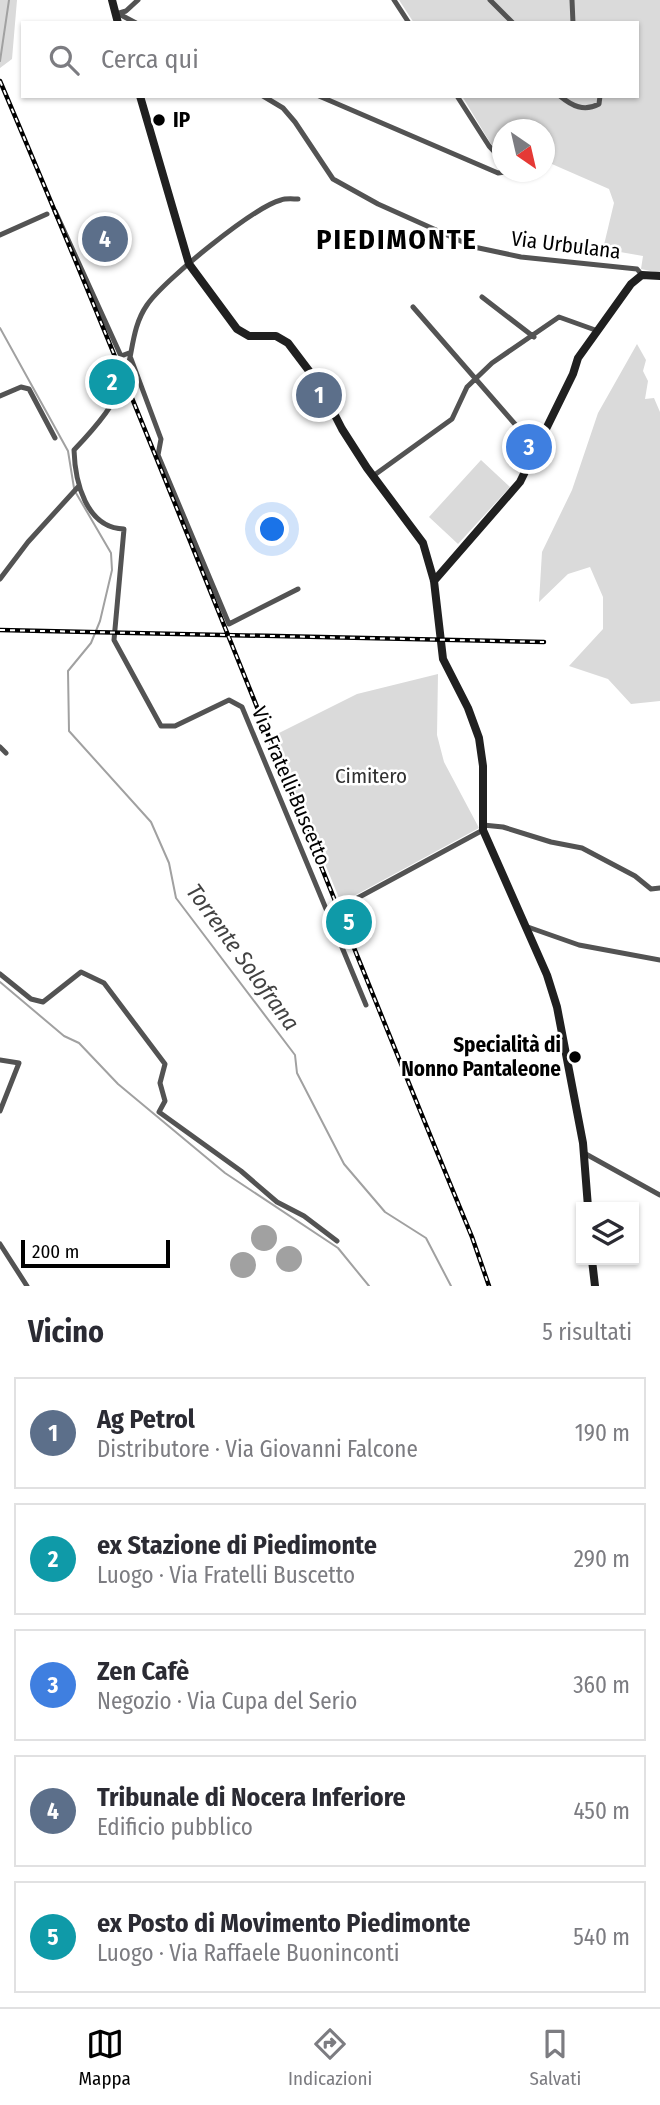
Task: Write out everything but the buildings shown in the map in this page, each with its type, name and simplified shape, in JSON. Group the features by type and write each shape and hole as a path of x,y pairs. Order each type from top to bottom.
{"main road":[{"path":"112,0 117,18"},
{"path":"141,98 189,264 237,330 249,335 276,336 288,343 319,384 342,429 373,476 414,526 430,563 443,659 468,708 482,751 482,828 552,989 584,1153 588,1202"},
{"path":"434,581 520,482 578,358 631,284 642,275 660,276"},
{"path":"430,563 450,561"},
{"path":"593,1265 595,1286"}],"street":[{"path":"117,18 138,0"},
{"path":"394,0 408,21"},
{"path":"490,0 511,21"},
{"path":"572,0 573,21"},
{"name":"Via Urbulana","path":"266,98 283,108 295,122 333,179 378,204 474,247 521,257 637,269 642,275"},
{"path":"324,98 492,170"},
{"path":"458,98 492,149"},
{"path":"562,98 570,104 588,108 598,104 600,98"},
{"name":"Via Fratelli Buscetto","path":"298,199 281,200 229,232 189,264 147,304 129,353 127,370 121,385 100,422 74,450 76,490 97,519 111,529 124,529 114,640 162,726 175,726 229,700 242,707 366,1005"},
{"path":"55,211 121,356 129,353 161,439 158,455 229,624 298,589"},
{"path":"0,235 47,214"},
{"path":"482,297 534,337"},
{"path":"413,307 521,431 543,436"},
{"path":"373,476 452,419 474,379 559,317 598,331"},
{"path":"0,396 20,387 29,388 54,438"},
{"path":"1,574 76,490"},
{"path":"0,747 6,753"},
{"path":"328,914 482,828 503,827 551,842 582,848 635,876 651,889 660,888"},
{"path":"524,926 579,945 660,960"},
{"path":"0,974 31,999 43,1002 81,972 104,983 164,1064 160,1083 165,1101 159,1112 241,1171 277,1202 304,1216 337,1241"},
{"path":"0,1060 19,1063 0,1111"},
{"path":"584,1153 660,1195"},
{"path":"0,1244 27,1286"}],"green space":[{"path":"0,0 17,0 12,59 0,68"},
{"path":"399,0 660,0 660,273 641,269 643,256 603,249 614,203 609,189 555,165 555,119 492,119 492,145 463,98 639,98 639,21 413,21"},
{"path":"637,344 646,360 643,371 648,381 645,399 654,398 660,412 660,701 631,704 608,679 569,666 603,629 603,597 590,567 568,574 539,602 542,552 572,490 598,413"},
{"path":"481,460 510,487 458,544 429,517"},
{"name":"Cimitero","path":"438,674 437,735 444,762 479,828 341,903 273,736 357,694"}],"shaded area":[{"path":"264,1225 273,1229 277,1238 273,1247 264,1251 255,1247 251,1238 255,1229"},
{"path":"289,1246 298,1250 302,1259 298,1268 289,1272 280,1268 276,1259 280,1250"},
{"path":"243,1252 252,1256 256,1265 252,1274 243,1278 234,1274 230,1265 234,1256"}],"waterway":[{"name":"Torrente Solofrana","path":"0,61 9,0"},
{"name":"Torrente Solofrana","path":"0,328 68,451 74,488"},
{"name":"Torrente Solofrana","path":"76,493 111,553 112,570 100,621 91,643 68,671 69,731 151,822 169,863 176,898 295,1055 297,1073 344,1164 385,1212 426,1238 451,1286"},
{"name":"Torrente Solofrana","path":"0,982 64,1036 79,1043 118,1084 225,1173 338,1248 369,1286"}],"railway":[{"path":"0,81 179,514 472,1237 489,1286"},
{"path":"0,630 544,642"}],"place":[{"name":"IP","path":"159,120"},
{"name":"Tribunale di Nocera Inferiore","path":"105,239"},
{"name":"ex Stazione di Piedimonte","path":"112,382"},
{"name":"Ag Petrol","path":"319,395"},
{"name":"Zen Cafè","path":"529,447"},
{"name":"ex Posto di Movimento Piedimonte","path":"349,922"},
{"name":"Specialità di Nonno Pantaleone","path":"575,1057"}],"district":[{"name":"PIEDIMONTE","path":"397,239"}]}
